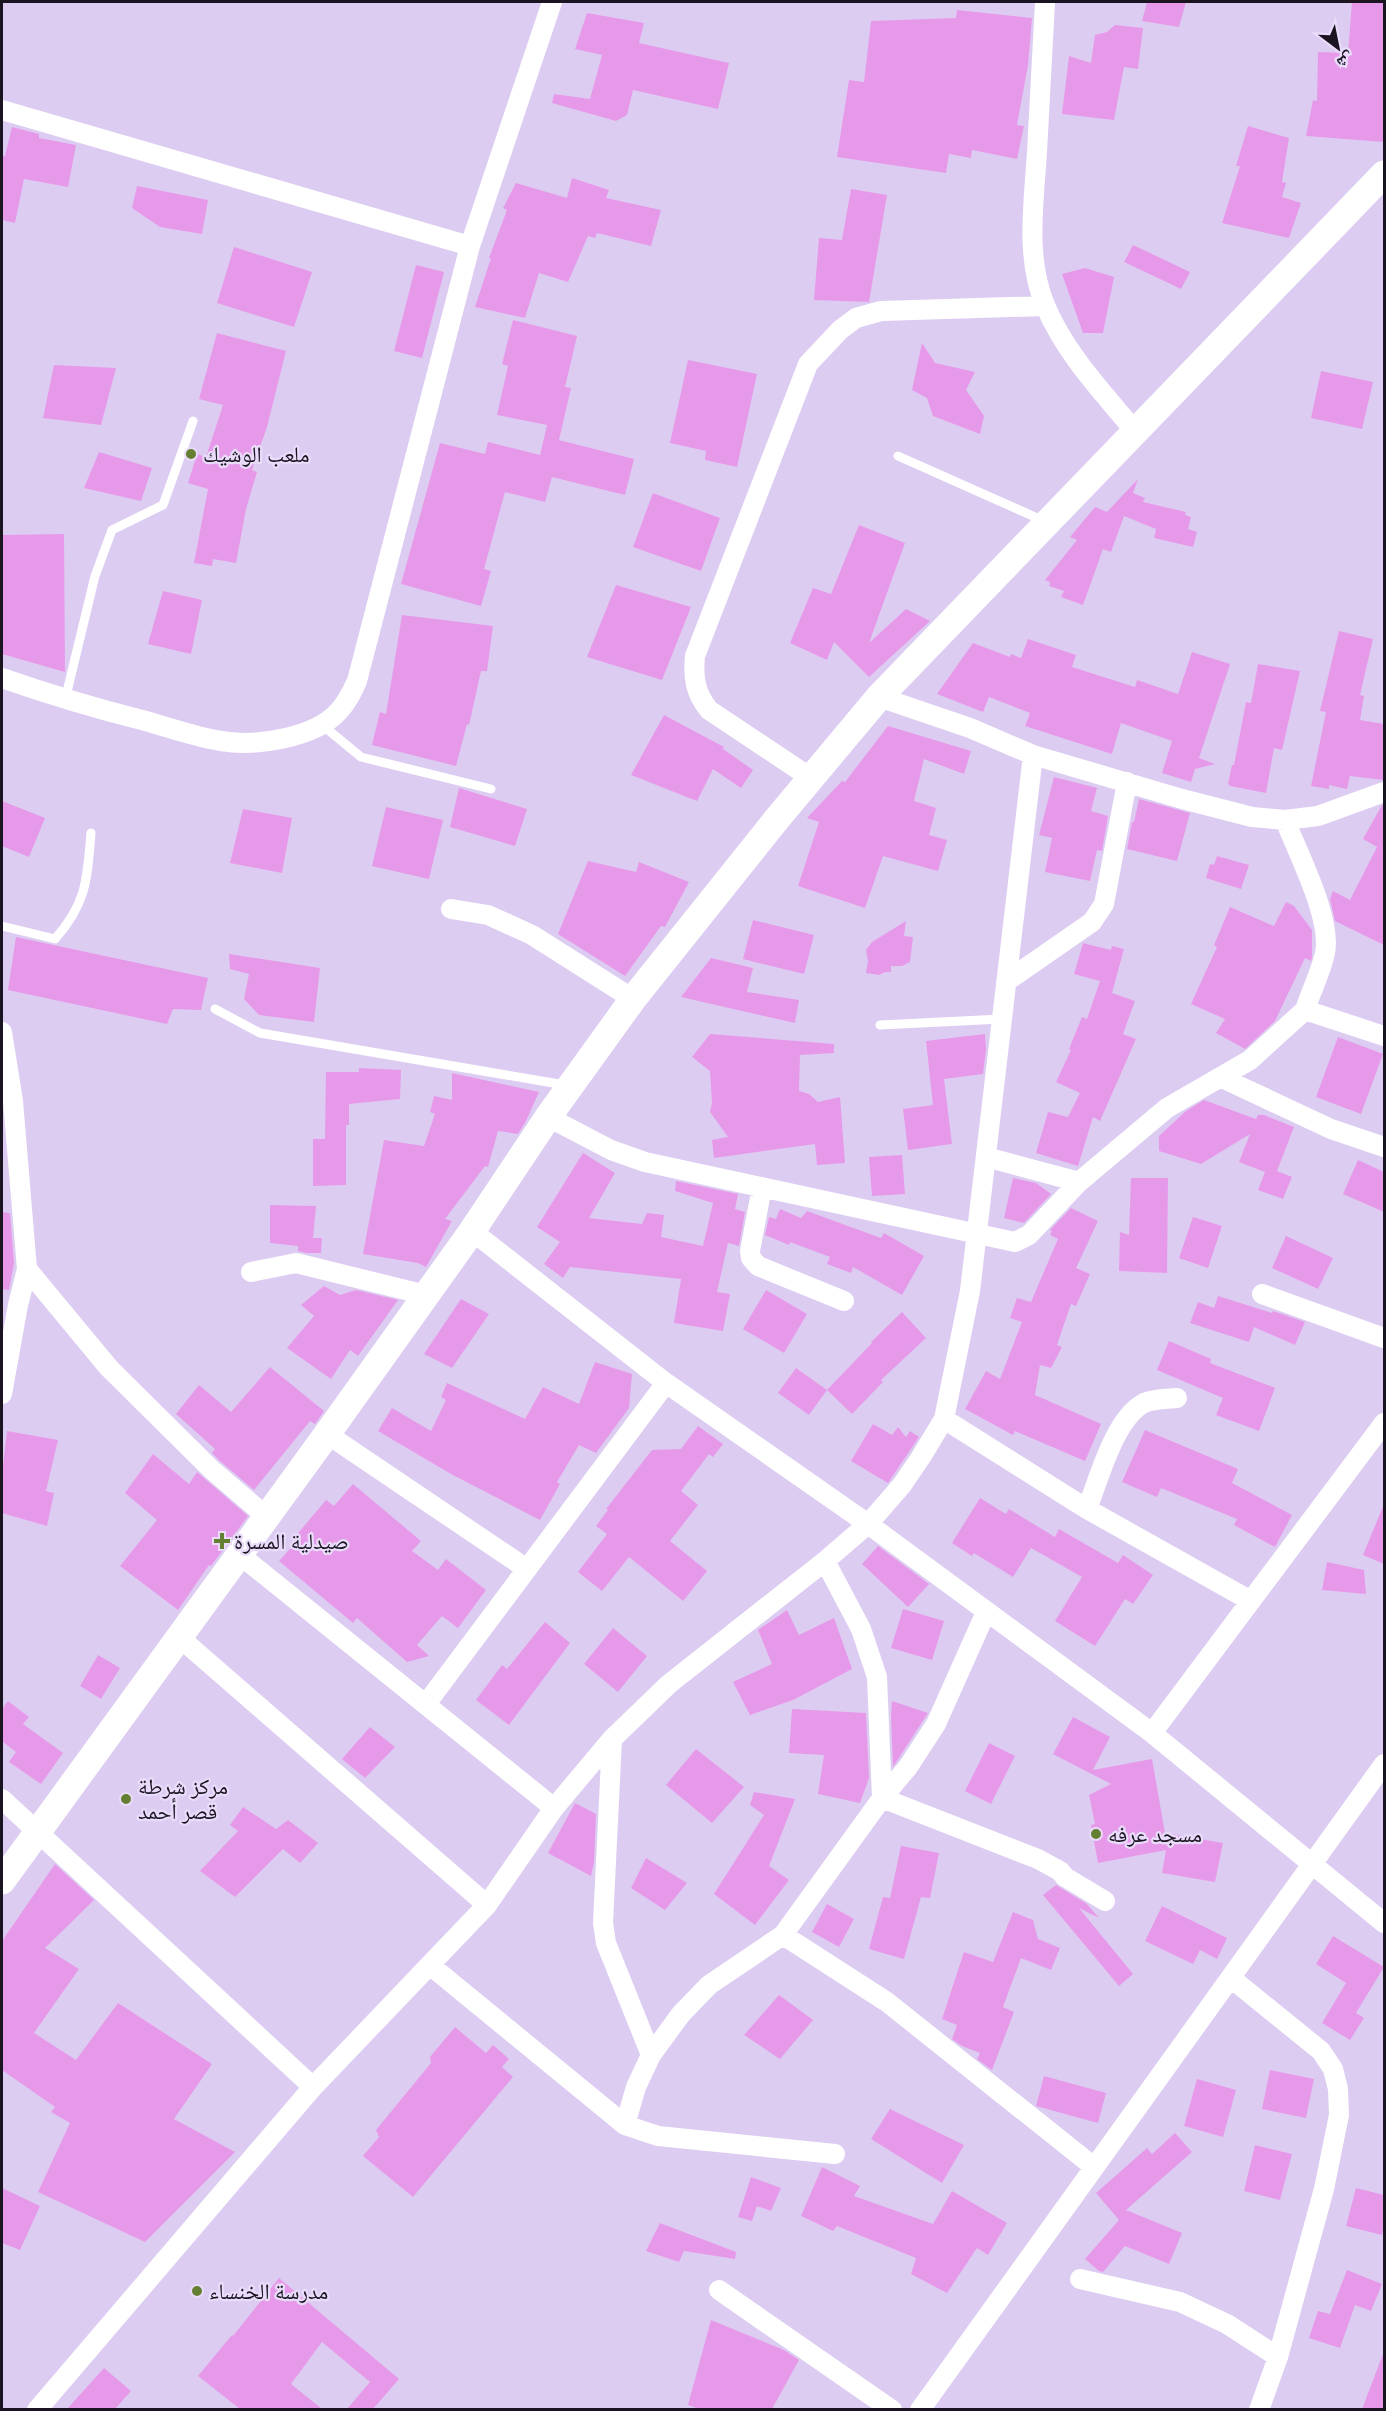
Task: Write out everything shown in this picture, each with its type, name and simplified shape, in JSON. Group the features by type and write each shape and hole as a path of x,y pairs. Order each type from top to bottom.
{"main road":[{"path":"2,1881 327,1434 633,999 811,778 879,698 1384,174"}],"street":[{"path":"2,678 65,700 223,741 264,741 284,738 321,724 337,714 349,699 357,681 470,246 552,2"},
{"path":"1045,2 1033,238 1038,285 1045,306 1079,364 1135,431"},
{"path":"2,110 470,246"},
{"path":"811,778 709,710 700,699 693,677 695,656 808,364 840,330 856,318 881,311 1045,306"},
{"path":"879,698 970,728 1033,755 1252,817 1285,820 1318,816 1384,792"},
{"path":"37,2409 313,2087 487,1905 554,1808 612,1739 669,1684 825,1561 868,1524 902,1485 944,1419 970,1291 1033,755"},
{"path":"1007,981 1092,922 1100,912 1104,904 1128,782"},
{"path":"548,1117 611,1150 645,1162 1015,1242 1024,1239 1079,1182 1167,1108 1250,1060 1305,1010 1325,953 1326,935 1322,915 1285,820"},
{"path":"451,909 488,915 532,935 633,999"},
{"path":"1305,1010 1384,1036"},
{"path":"2,1032 7,1101 27,1269 2,1394"},
{"path":"1222,1078 1331,1129 1384,1147"},
{"path":"986,1157 1079,1182"},
{"path":"762,1187 750,1251 751,1258 758,1266 844,1301"},
{"path":"472,1231 666,1383 868,1524 1152,1733 1384,1923"},
{"path":"251,1272 296,1263 426,1294"},
{"path":"27,1269 109,1368 212,1470 267,1517"},
{"path":"1262,1294 1384,1338"},
{"path":"426,1704 666,1383"},
{"path":"1087,1509 1119,1430 1134,1411 1146,1402 1177,1398"},
{"path":"944,1419 1087,1509 1251,1601"},
{"path":"1152,1733 1384,1423"},
{"path":"327,1434 527,1569"},
{"path":"240,1555 554,1808"},
{"path":"825,1561 861,1629 877,1677 882,1798"},
{"path":"625,2125 636,2086 651,2055 681,2014 709,1985 783,1935 882,1798 909,1767 936,1724 986,1612"},
{"path":"179,1637 487,1905"},
{"path":"612,1739 603,1923 606,1943 651,2055"},
{"path":"920,2409 1313,1866 1384,1764"},
{"path":"882,1798 1038,1859 1105,1901"},
{"path":"2,1799 313,2087"},
{"path":"783,1935 886,2002 1094,2167"},
{"path":"431,1966 625,2125 658,2136 835,2154"},
{"path":"1231,1978 1321,2051 1333,2069 1338,2089 1339,2115 1324,2190 1278,2357 1259,2409"},
{"path":"1080,2279 1180,2302 1227,2324 1278,2357"},
{"path":"719,2290 892,2409"}],"lane":[{"path":"65,700 95,576 112,530 163,505 193,421"},
{"path":"898,456 1049,523"},
{"path":"321,724 361,757 491,789"},
{"path":"2,926 55,939 70,922 86,885 91,833"},
{"path":"215,1009 260,1033 571,1086"},
{"path":"880,1025 1002,1019"}],"building":[{"path":"1147,2 1186,2 1179,27 1142,21"},
{"path":"1352,2 1384,2 1384,142 1306,136 1313,100 1317,101 1318,52 1348,53"},
{"path":"957,10 1032,18 1028,65 1017,125 1024,126 1017,159 972,150 971,158 949,154 946,173 837,157 849,80 864,82 871,21 956,18"},
{"path":"587,13 644,23 639,43 729,63 718,109 633,90 627,115 616,121 552,103 554,94 590,99 602,55 575,49"},
{"path":"1115,25 1143,28 1138,69 1124,67 1114,120 1062,114 1069,56 1091,63 1095,35 1107,32"},
{"path":"1248,126 1289,138 1282,182 1286,183 1282,197 1301,203 1289,238 1222,223 1240,166 1236,166"},
{"path":"12,127 39,134 39,138 76,145 68,187 24,179 15,223 2,220 2,156 5,156"},
{"path":"572,178 609,190 606,198 661,210 651,246 597,233 595,238 588,236 568,282 539,273 525,318 475,307 491,258 489,258 507,210 503,208 516,183 567,198"},
{"path":"137,186 208,200 202,234 160,227 132,208"},
{"path":"851,189 887,195 869,302 814,300 819,238 842,240"},
{"path":"1133,245 1190,272 1181,289 1124,262"},
{"path":"234,247 312,272 294,327 217,303"},
{"path":"416,265 444,272 422,358 394,351"},
{"path":"1085,268 1114,277 1103,333 1083,333 1062,274"},
{"path":"513,320 577,336 565,387 571,388 559,440 634,459 625,495 552,477 545,502 505,492 484,569 491,571 481,606 401,584 440,443 485,454 488,442 540,455 547,425 497,415 508,366 502,364"},
{"path":"217,333 286,351 267,427 252,470 257,472 246,509 236,563 213,559 212,566 194,563 208,489 188,483 197,454 206,457 223,405 199,399"},
{"path":"922,343 935,363 975,372 966,390 984,416 980,434 933,416 927,398 912,390"},
{"path":"688,360 757,374 737,467 705,460 706,451 670,443"},
{"path":"54,365 116,368 101,425 43,418"},
{"path":"1321,371 1373,382 1362,429 1311,418"},
{"path":"99,452 152,468 141,501 84,488"},
{"path":"1138,479 1133,493 1145,498 1143,502 1186,512 1185,515 1191,517 1188,529 1197,532 1193,547 1154,538 1156,529 1124,516 1111,552 1103,549 1083,605 1061,597 1064,591 1049,586 1050,582 1045,580 1077,540 1070,537 1095,507 1107,512"},
{"path":"653,493 720,518 701,571 633,547"},
{"path":"859,525 905,543 869,643 906,609 930,621 869,677 834,642 827,660 790,643 813,588 831,594"},
{"path":"64,534 65,672 2,654 2,535"},
{"path":"616,585 691,607 662,680 587,657"},
{"path":"163,591 202,600 191,654 148,644"},
{"path":"402,615 493,626 487,671 481,671 469,725 467,724 456,766 372,745 380,712 386,714"},
{"path":"1339,631 1373,639 1360,695 1364,696 1360,720 1384,724 1384,780 1350,776 1347,789 1329,785 1329,789 1311,786 1326,712 1320,711"},
{"path":"1028,639 1076,655 1072,667 1135,687 1137,680 1178,694 1192,652 1230,664 1199,758 1215,764 1195,769 1191,782 1162,773 1172,741 1121,723 1112,754 1025,726 1030,713 989,697 983,712 937,694 973,643 1010,657 1011,654 1021,658"},
{"path":"1258,664 1300,671 1282,750 1274,748 1266,793 1228,784 1246,702 1251,703"},
{"path":"664,715 724,747 723,749 753,770 741,788 713,769 697,801 631,775"},
{"path":"888,726 971,751 964,774 924,759 914,801 936,808 929,835 947,840 938,871 883,856 865,908 798,886 819,822 807,818 842,781 845,782"},
{"path":"1054,777 1097,788 1091,811 1108,816 1102,851 1097,850 1090,881 1045,872 1052,838 1039,835"},
{"path":"459,788 527,809 515,846 450,827"},
{"path":"1139,799 1190,813 1177,861 1127,849"},
{"path":"2,801 45,818 29,857 2,846"},
{"path":"1384,805 1384,945 1335,921 1330,899 1333,891 1350,900 1377,847 1363,839"},
{"path":"386,807 443,820 429,879 372,866"},
{"path":"243,809 292,818 282,873 230,863"},
{"path":"1217,856 1249,865 1241,889 1206,878 1210,864 1214,865"},
{"path":"588,861 636,872 639,862 689,882 665,927 661,926 625,976 558,934"},
{"path":"1286,902 1294,906 1312,930 1311,961 1305,958 1275,1021 1245,1049 1216,1033 1225,1019 1191,1004 1217,947 1214,945 1230,907 1274,926"},
{"path":"753,920 814,935 804,974 743,959"},
{"path":"906,921 904,936 913,937 910,962 902,966 891,966 891,972 879,975 866,973 868,961 866,950 872,942"},
{"path":"16,937 208,978 201,1010 173,1009 167,1024 8,990"},
{"path":"1083,943 1111,950 1112,946 1124,949 1112,993 1135,1001 1123,1034 1136,1039 1100,1121 1093,1117 1078,1166 1036,1153 1048,1112 1068,1117 1080,1093 1056,1082 1071,1050 1069,1049 1082,1017 1087,1019 1100,981 1074,974"},
{"path":"229,954 320,968 314,1022 259,1015 244,999 249,974 230,969"},
{"path":"711,958 753,968 747,992 799,1000 795,1023 681,997"},
{"path":"710,1034 834,1044 834,1053 800,1055 799,1091 809,1094 818,1102 840,1097 845,1163 817,1165 815,1144 714,1158 712,1140 728,1137 710,1112 712,1103 710,1071 692,1057"},
{"path":"985,1034 983,1074 944,1079 952,1144 908,1150 903,1109 933,1105 926,1041"},
{"path":"1338,1037 1383,1054 1361,1114 1316,1097"},
{"path":"359,1068 401,1070 400,1099 349,1104 349,1125 346,1125 346,1185 313,1186 313,1139 325,1139 326,1072 359,1072"},
{"path":"452,1073 539,1092 518,1134 498,1131 488,1167 485,1166 445,1219 452,1221 426,1267 418,1263 363,1254 384,1140 424,1146 435,1114 430,1112 434,1096 452,1100"},
{"path":"1204,1100 1256,1119 1258,1115 1264,1115 1294,1127 1277,1171 1292,1177 1283,1199 1258,1190 1265,1172 1239,1162 1250,1134 1201,1164 1159,1151 1159,1136 1186,1111"},
{"path":"583,1153 615,1173 589,1218 642,1224 647,1213 664,1215 661,1237 703,1246 713,1203 675,1191 676,1181 738,1194 735,1209 745,1212 739,1246 728,1243 717,1292 730,1294 723,1331 674,1323 681,1279 570,1267 563,1278 544,1264 560,1242 537,1227"},
{"path":"902,1155 905,1194 872,1196 869,1157"},
{"path":"1358,1160 1384,1172 1384,1212 1343,1194"},
{"path":"1013,1178 1036,1183 1051,1194 1024,1223 1004,1218"},
{"path":"1131,1178 1168,1178 1167,1273 1119,1271 1120,1232 1129,1235"},
{"path":"270,1205 316,1206 313,1238 322,1238 321,1253 306,1253 298,1251 298,1246 270,1243"},
{"path":"1071,1208 1098,1221 1076,1268 1090,1274 1076,1306 1071,1304 1057,1345 1062,1347 1051,1368 1040,1365 1035,1395 1101,1424 1085,1461 1015,1431 1013,1435 965,1409 986,1371 1000,1379 1022,1322 1010,1318 1017,1298 1031,1302 1058,1239 1050,1235 1052,1231 1050,1230"},
{"path":"780,1209 801,1218 807,1211 881,1238 884,1233 924,1256 902,1295 853,1267 851,1273 827,1264 830,1257 765,1235 769,1217 776,1219"},
{"path":"2,1212 10,1213 14,1263 9,1290 2,1289"},
{"path":"1193,1217 1222,1226 1208,1268 1179,1258"},
{"path":"1286,1236 1333,1258 1318,1289 1272,1268"},
{"path":"324,1286 340,1295 356,1290 398,1300 358,1356 350,1350 331,1379 287,1348 314,1316 301,1305"},
{"path":"766,1290 807,1314 784,1353 743,1329"},
{"path":"1218,1296 1305,1322 1295,1345 1254,1327 1249,1342 1190,1323 1198,1302 1214,1308"},
{"path":"461,1299 489,1314 452,1368 424,1354"},
{"path":"902,1312 926,1338 881,1380 883,1382 852,1414 827,1390"},
{"path":"1169,1341 1211,1359 1210,1363 1275,1388 1259,1431 1216,1415 1223,1398 1157,1370"},
{"path":"595,1362 632,1374 629,1408 596,1453 579,1445 557,1482 560,1484 540,1520 451,1474 378,1431 392,1408 431,1431 446,1400 441,1397 447,1383 525,1419 543,1387 579,1404"},
{"path":"270,1367 324,1411 315,1424 310,1421 254,1490 220,1461 212,1453 215,1449 176,1414 199,1385 231,1412"},
{"path":"796,1368 827,1390 809,1415 778,1393"},
{"path":"873,1424 892,1435 898,1427 906,1437 910,1431 919,1437 888,1483 851,1461"},
{"path":"698,1426 723,1444 713,1457 709,1454 681,1491 698,1505 670,1541 707,1571 683,1601 629,1557 602,1591 578,1572 607,1534 596,1526 608,1510 606,1509 652,1450 681,1449"},
{"path":"1145,1430 1238,1469 1232,1483 1292,1515 1275,1547 1234,1525 1237,1519 1161,1488 1157,1497 1122,1482"},
{"path":"7,1431 58,1440 46,1491 54,1493 47,1526 2,1513 2,1474"},
{"path":"153,1454 189,1484 197,1472 248,1516 211,1566 209,1565 178,1610 120,1566 157,1520 125,1493"},
{"path":"353,1484 421,1541 412,1551 438,1570 446,1559 486,1590 458,1628 442,1616 417,1645 429,1656 407,1662 357,1618 353,1623 279,1561 298,1540 294,1538 326,1500 334,1506"},
{"path":"980,1498 1006,1514 1009,1509 1055,1537 1059,1529 1118,1563 1123,1555 1153,1575 1133,1604 1125,1599 1095,1646 1055,1621 1082,1577 1031,1548 1013,1577 974,1553 972,1556 952,1543"},
{"path":"1384,1504 1384,1564 1363,1555"},
{"path":"878,1546 929,1584 908,1607 862,1564"},
{"path":"1327,1562 1364,1570 1366,1594 1322,1590"},
{"path":"903,1609 944,1621 932,1660 891,1648"},
{"path":"787,1610 799,1635 834,1618 852,1669 793,1700 750,1715 733,1682 772,1664 758,1630"},
{"path":"545,1622 570,1643 509,1725 476,1700 502,1665 507,1669"},
{"path":"613,1628 647,1656 618,1692 584,1664"},
{"path":"98,1655 120,1668 101,1699 80,1686"},
{"path":"8,1701 29,1717 23,1724 63,1753 41,1784 9,1762 16,1752 2,1741 2,1709"},
{"path":"892,1701 928,1713 893,1767 891,1715"},
{"path":"792,1709 866,1713 869,1778 860,1803 818,1794 824,1755 789,1753"},
{"path":"1073,1717 1110,1737 1093,1770 1152,1759 1165,1833 1223,1843 1215,1882 1162,1873 1166,1850 1098,1863 1091,1825 1095,1824 1089,1795 1111,1784 1053,1754"},
{"path":"370,1727 395,1747 365,1778 342,1759"},
{"path":"989,1743 1015,1756 991,1804 965,1791"},
{"path":"696,1749 744,1787 712,1823 666,1785"},
{"path":"754,1792 795,1799 769,1866 789,1880 755,1925 714,1894 764,1815 750,1805"},
{"path":"575,1803 596,1814 594,1862 591,1876 548,1853"},
{"path":"243,1807 276,1829 288,1820 318,1843 300,1863 283,1849 235,1897 200,1871 238,1831 230,1825"},
{"path":"901,1846 939,1853 930,1898 921,1897 904,1959 869,1949 883,1897 890,1898"},
{"path":"646,1858 687,1883 665,1910 631,1888"},
{"path":"55,1864 94,1900 45,1948 79,1969 34,2033 76,2060 118,2003 212,2064 174,2119 235,2152 145,2242 38,2192 70,2123 51,2112 55,2107 2,2070 2,1941"},
{"path":"1056,1885 1087,1904 1099,1918 1079,1908 1133,1974 1119,1986 1043,1895"},
{"path":"827,1904 854,1919 839,1947 812,1932"},
{"path":"1162,1906 1227,1938 1217,1959 1200,1950 1193,1964 1145,1941"},
{"path":"1013,1912 1033,1920 1038,1939 1060,1948 1051,1970 1021,1958 1003,2007 1014,2012 992,2070 977,2059 980,2053 952,2039 957,2025 942,2019 964,1952 993,1962"},
{"path":"1333,1936 1384,1967 1356,2013 1364,2018 1350,2040 1322,2023 1346,1983 1316,1964"},
{"path":"779,1995 813,2020 780,2059 744,2035"},
{"path":"455,2027 486,2053 493,2045 509,2059 502,2067 513,2077 413,2197 363,2156 379,2137 376,2130 431,2063 430,2057"},
{"path":"1270,2070 1314,2079 1306,2118 1262,2109"},
{"path":"1044,2076 1106,2093 1098,2123 1036,2106"},
{"path":"1197,2079 1236,2090 1223,2137 1184,2126"},
{"path":"890,2109 964,2145 942,2183 871,2139"},
{"path":"1175,2133 1192,2152 1126,2210 1182,2233 1169,2264 1125,2246 1103,2272 1099,2271 1085,2259 1119,2220 1096,2193 1147,2148 1152,2154"},
{"path":"1255,2145 1292,2154 1280,2200 1244,2191"},
{"path":"822,2167 860,2186 854,2196 933,2224 952,2191 1007,2223 988,2255 977,2248 947,2293 911,2274 916,2258 837,2226 833,2231 801,2216"},
{"path":"751,2177 781,2188 771,2211 757,2206 752,2221 738,2217"},
{"path":"2,2188 40,2206 20,2250 2,2243"},
{"path":"1356,2188 1384,2195 1382,2235 1346,2226"},
{"path":"660,2223 736,2252 735,2259 684,2251 679,2262 646,2251"},
{"path":"1347,2270 1382,2284 1371,2311 1355,2305 1340,2348 1309,2338 1318,2311 1330,2314"},
{"path":"279,2278 399,2379 373,2409 347,2409 370,2382 322,2342 291,2384 322,2409 240,2409 198,2376"},
{"path":"711,2320 784,2350 799,2360 772,2409 699,2409 688,2405"},
{"path":"1383,2354 1384,2409 1362,2409"},
{"path":"104,2368 131,2391 115,2409 67,2409"}],"place":[{"name":"ملعب الوشيك","path":"191,454"},
{"name":"صيدلية المسرة","path":"222,1541"},
{"name":"مركز شرطة قصر أحمد","path":"126,1799"},
{"name":"مسجد عرفه","path":"1096,1834"},
{"name":"مدرسة الخنساء","path":"197,2291"}]}
